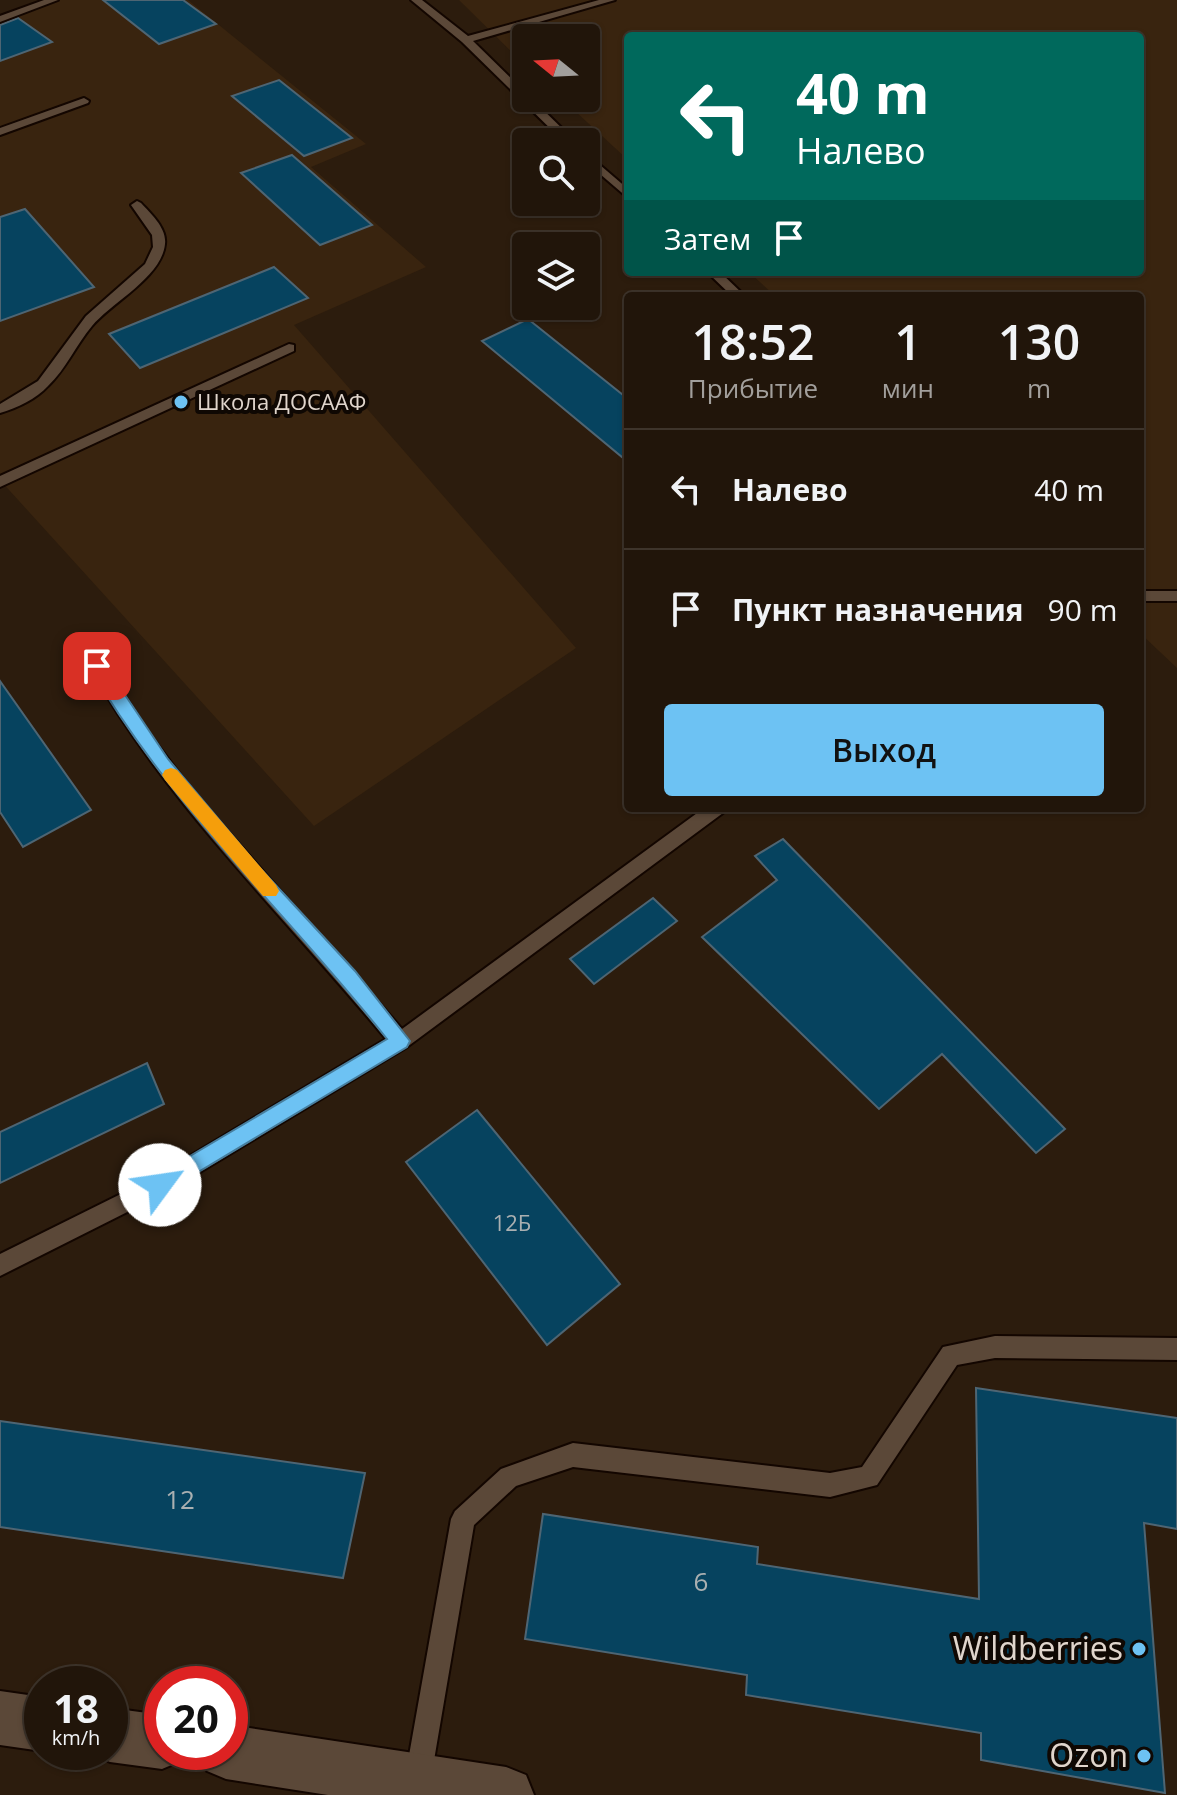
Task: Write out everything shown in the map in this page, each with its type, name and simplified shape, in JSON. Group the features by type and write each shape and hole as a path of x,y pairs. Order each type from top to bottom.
{"street":[{"path":"0,1718 24,1721"},
{"path":"248,1755 506,1795"}],"lane":[{"path":"0,19 53,0"},
{"path":"416,0 466,40 556,128"},
{"path":"466,40 610,0"},
{"path":"0,132 84,101"},
{"path":"600,169 624,191"},
{"path":"0,409 28,396 48,379 77,335 94,316 153,262 159,247 158,230 137,205"},
{"path":"717,276 735,292"},
{"path":"0,482 289,348"},
{"path":"1144,596 1177,596"},
{"path":"97,666 162,764 252,872 349,977 400,1041"},
{"path":"0,1265 160,1185 400,1041 712,812"},
{"path":"418,1781 463,1519 509,1477 573,1455 830,1485 869,1477 951,1355 995,1347 1177,1349"}],"shaded area":[{"name":"Школа ДОСААФ","path":"43,0 188,0 366,144 311,167 426,267 294,325 576,648 314,826 0,480 0,16"},
{"path":"459,0 1177,0 1177,668 1144,637 1144,292 771,292 753,276 1144,276 1144,32 624,32 624,156 600,134 600,128 593,128 576,112 600,112 600,24 512,24 512,52"}],"building":[{"path":"103,0 183,0 216,24 159,44"},
{"path":"18,18 52,42 0,61 0,25"},
{"path":"279,80 352,138 304,156 232,96"},
{"path":"292,155 372,225 320,245 241,173"},
{"path":"25,209 94,287 0,321 0,217"},
{"path":"274,267 308,298 140,368 109,334"},
{"path":"529,320 624,396 624,459 482,341"},
{"path":"0,681 91,810 23,847 0,812"},
{"path":"783,839 1065,1129 1036,1153 942,1054 879,1109 702,937 777,880 755,856"},
{"path":"653,898 677,921 594,984 570,959"},
{"path":"147,1063 164,1104 0,1183 0,1132"},
{"path":"477,1110 620,1284 547,1345 406,1162"},
{"path":"976,1388 1177,1418 1177,1529 1144,1523 1165,1793 981,1760 981,1733 746,1695 747,1675 525,1639 543,1514 758,1547 757,1564 979,1599"},
{"path":"0,1421 365,1473 343,1578 0,1527"}],"slow traffic":[{"path":"171,775 270,891"}],"place":[{"name":"Школа ДОСААФ","path":"181,402"},
{"name":"Wildberries","path":"1139,1649"},
{"name":"Ozon","path":"1144,1756"}],"route":[{"path":"97,666 162,764 252,872 349,977 400,1041 160,1185"}]}
